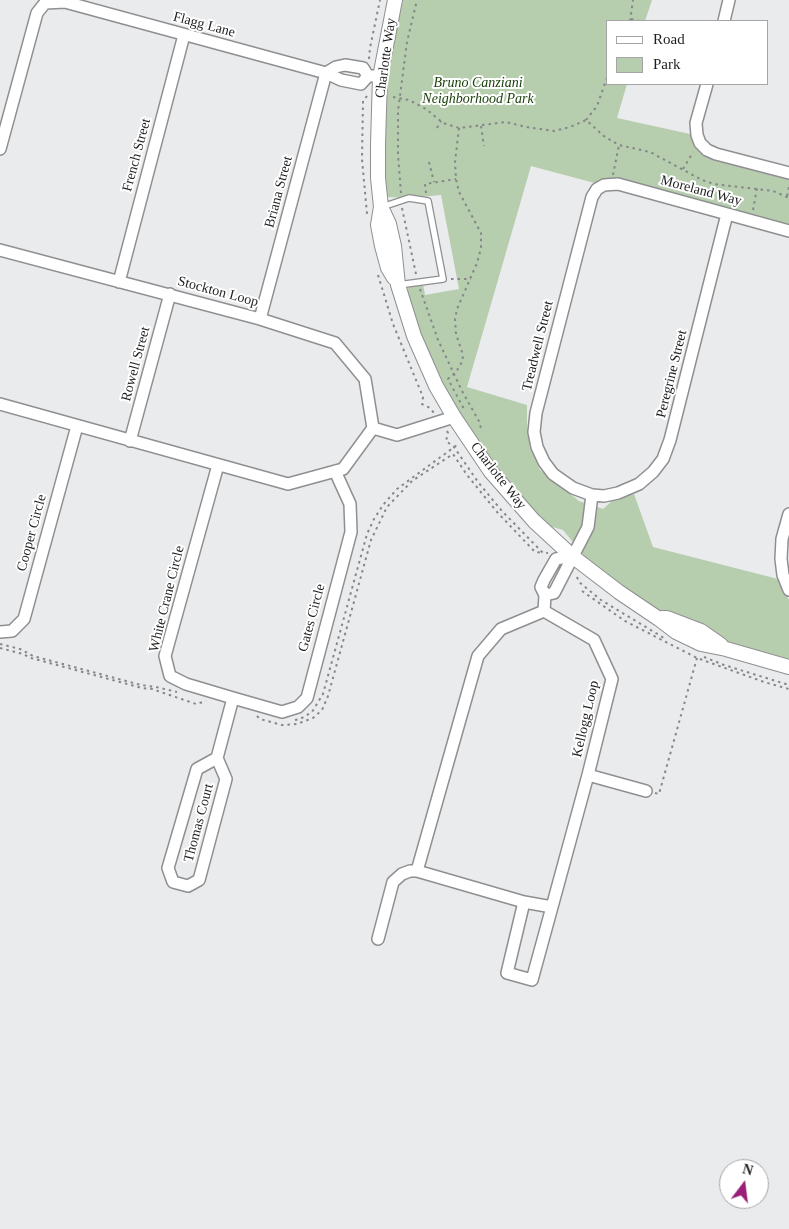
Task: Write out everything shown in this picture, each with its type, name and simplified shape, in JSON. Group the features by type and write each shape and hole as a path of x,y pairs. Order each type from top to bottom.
{"street":[{"name":"Charlotte Way","path":"395,0 374,76 381,207 389,224 394,246 398,285 414,336 436,386 460,415 468,437 491,472 534,521 572,556 676,632 700,644 726,648 789,667"},
{"path":"724,20 729,0"},
{"name":"Flagg Lane","path":"0,149 37,13 45,3 65,2 326,73 341,80 360,84 374,76"},
{"name":"French Street","path":"119,282 184,35"},
{"name":"Briana Street","path":"260,319 326,73"},
{"path":"707,85 696,123 700,143 707,150 716,154 789,173"},
{"name":"Moreland Way","path":"607,184 618,184 789,231"},
{"name":"Treadwell Street","path":"592,495 573,488 553,474 540,455 534,432 536,413 592,197 597,189 607,184"},
{"name":"Peregrine Street","path":"592,495 604,496 618,493 639,484 653,472 663,459 670,440 727,214"},
{"name":"Stockton Loop","path":"0,250 170,294 260,319 335,343 365,379 373,428"},
{"name":"Rowell Street","path":"130,441 170,294"},
{"path":"0,404 288,484 343,469 373,428 396,435 460,415"},
{"name":"Cooper Circle","path":"0,632 12,631 24,619 77,426"},
{"name":"White Crane Circle","path":"218,465 165,656 170,676 186,684 233,698"},
{"name":"Gates Circle","path":"233,698 282,712 298,707 306,698 351,532 350,504 335,471"},
{"path":"545,595 554,593 588,528 592,495"},
{"path":"789,514 782,539 781,559 783,574 789,590"},
{"path":"417,871 478,656 501,629 544,611 545,595 541,587 556,559 572,556"},
{"name":"Kellogg Loop","path":"524,902 507,974 532,980 612,679 594,640 544,611"},
{"name":"Charlotte Way","path":"659,619 667,618 701,631 726,648"},
{"path":"217,758 233,698"},
{"name":"Thomas Court","path":"217,758 226,779 198,880 188,886 173,882 168,868 198,770 217,758"},
{"path":"588,775 646,791"},
{"path":"378,939 393,882 402,874 417,871 524,902 552,908"}],"lane":[{"path":"381,207 409,198 428,201 443,279 398,285"}],"path":[{"path":"417,0 407,42 400,98 398,155 401,200 418,283 431,325 454,375 480,423 481,430"},
{"path":"631,20 633,0"},
{"path":"393,97 409,100 426,109 441,121 459,128 506,122 554,131 586,120 597,106 606,80"},
{"path":"586,120 619,145 650,152 702,180 714,184 758,188 788,197 789,187"},
{"path":"437,128 441,121"},
{"path":"481,126 484,146"},
{"path":"459,128 455,162 456,179 459,192 481,233 481,248 471,279 456,314 456,334 462,352 462,365 448,379 460,415"},
{"path":"683,169 700,143"},
{"path":"607,184 619,145"},
{"path":"430,162 434,182"},
{"path":"428,201 425,184 456,179"},
{"path":"751,221 758,188"},
{"path":"443,279 471,279"},
{"path":"292,720 300,719 312,712 323,694 366,534 374,518 383,504 397,489 468,437"},
{"path":"454,447 453,454 498,512 535,552 543,553"},
{"path":"262,715 254,713 260,719 282,724 297,724 312,718 322,710 328,696 371,540 387,506 412,481 453,454"},
{"path":"0,644 20,649 34,656 182,694"},
{"path":"646,791 659,794 700,644"},
{"path":"0,648 142,688 152,689 196,704 208,700 199,698"}],"green space":[{"name":"Bruno Canziani Neighborhood Park","path":"403,0 652,0 645,20 606,20 606,85 627,85 617,118 690,134 697,147 789,177 789,235 531,166 467,387 527,405 530,448 540,470 579,501 603,509 613,500 634,494 653,547 778,579 789,600 789,662 727,642 686,621 658,610 595,569 563,530 545,525 489,461 455,408 419,332 406,292 409,287 423,284 425,295 459,289 441,195 409,198 387,197 383,154 384,108 393,42"}]}
